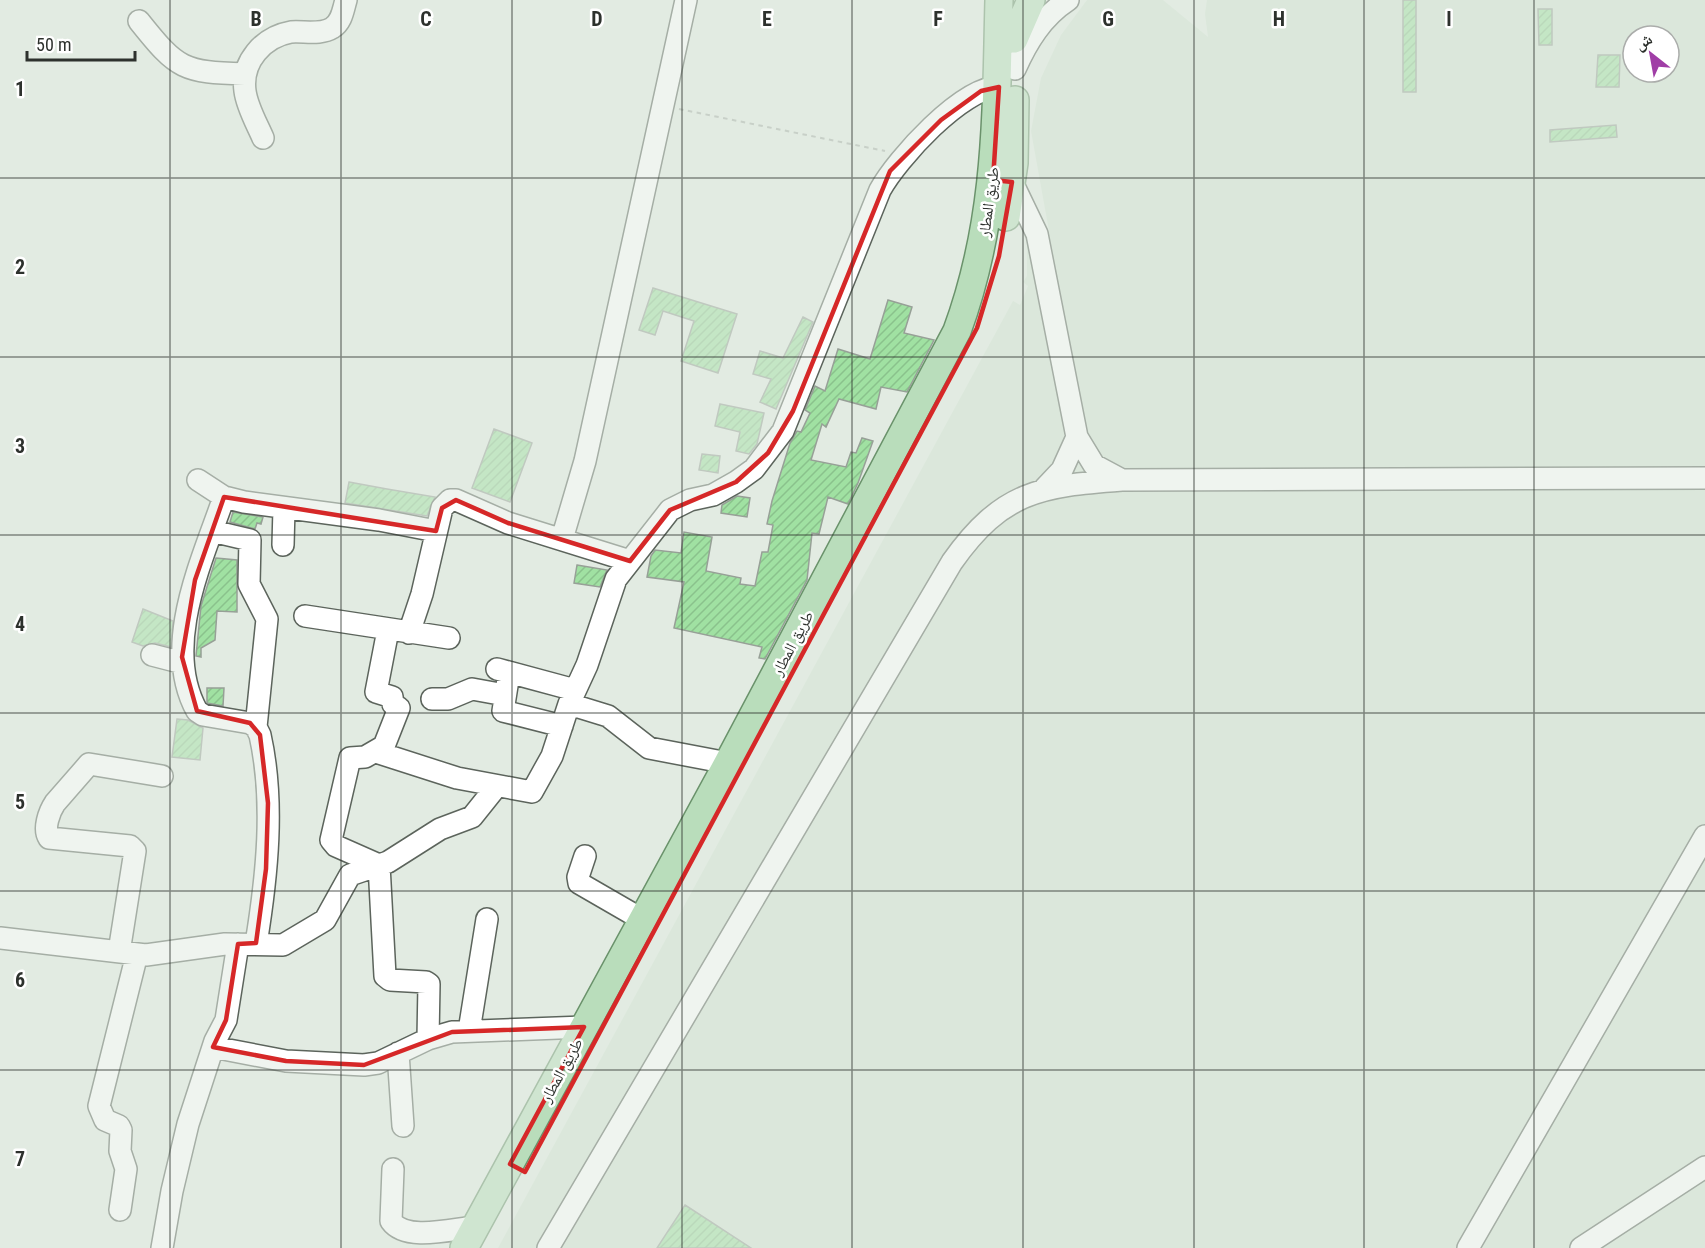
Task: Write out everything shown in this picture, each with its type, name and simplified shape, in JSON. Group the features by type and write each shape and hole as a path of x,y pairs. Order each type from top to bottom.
{"main road":[{"path":"1014,39 1031,0"},
{"name":"طريق المطار","path":"1001,3 1014,39 1007,78"},
{"name":"طريق المطار","path":"474,1241 517,1168 961,363 990,289 1002,181 1007,78 1001,3"},
{"name":"طريق المطار","path":"517,1168 584,1027 728,763 957,331 1002,181"}],"street":[{"path":"263,138 247,101 245,74 257,50 272,38 293,32 332,28 339,22 346,0"},
{"path":"562,539 606,397 661,105 687,0"},
{"path":"376,752 457,778 532,792 551,758 572,697 587,665 611,588 670,510 690,500 713,495 754,469 773,445 793,411 880,190 890,171 903,155 955,108 1007,78 1041,23 1068,0"},
{"path":"139,21 165,54 180,66 199,72 245,74"},
{"path":"1002,181 1037,234 1077,437 1094,465 1122,480"},
{"path":"1045,488 1065,465 1077,437"},
{"path":"548,1248 952,562 984,523 1004,508 1045,488 1122,480 1705,478"},
{"path":"198,480 224,496 284,508 379,520 436,531"},
{"path":"224,496 185,620 183,663 197,711 203,715 250,723 256,727"},
{"path":"505,695 472,689 448,699 415,704 393,704 392,697 376,692 399,632 422,594 436,531 445,503 456,500 508,523 630,561"},
{"path":"283,545 284,508"},
{"path":"162,1248 172,1191 187,1130 213,1047 226,1020 266,869 268,803 263,750 256,727 267,619 249,584 250,540 212,531"},
{"path":"305,616 449,638"},
{"path":"152,655 183,663"},
{"path":"562,726 503,711 505,695 503,671 572,697 608,716 649,748 728,763"},
{"path":"379,865 336,846 331,840 350,758 365,758 376,752 415,704"},
{"path":"120,1210 126,1169 120,1151 121,1130 119,1126 105,1120 99,1106 128,953 135,851 130,846 49,838 46,832 54,802 89,764 162,777"},
{"path":"0,938 156,955 247,944 283,945 294,940 330,914 350,874 379,865 440,829 472,817 496,787"},
{"path":"1468,1248 1705,836"},
{"path":"585,856 578,877 579,883 643,920"},
{"path":"379,865 385,976 390,980 429,984 428,1039"},
{"path":"469,1031 488,919"},
{"path":"213,1047 286,1061 345,1066 378,1063 428,1039 452,1032 584,1027"},
{"path":"398,1053 403,1126"},
{"path":"1581,1248 1705,1167"},
{"path":"393,1169 391,1221 395,1226 413,1232 474,1241"}],"path":[{"path":"661,105 903,155"}],"highlighted area":[{"path":"999,87 993,180 1012,182 999,256 977,328 525,1172 510,1164 584,1027 452,1032 364,1065 286,1061 213,1047 226,1020 238,944 256,943 266,869 268,803 260,735 250,723 197,711 182,657 195,580 224,497 436,531 442,508 456,500 508,523 630,561 670,510 736,482 768,453 793,411 890,171 941,120 981,91"}],"shaded area":[{"path":"1087,0 1163,0 1208,37 1205,14 1207,0 1705,0 1705,1248 498,1248 1013,301 1020,305 1028,286 1023,282 1027,276 1027,237 1049,231 1031,131 1041,78 1061,35"}],"building":[{"path":"1403,0 1416,0 1416,92 1403,92"},
{"path":"1538,9 1552,9 1552,45 1539,45"},
{"path":"1598,55 1620,55 1619,87 1596,87"},
{"path":"1616,125 1617,137 1550,142 1550,130"},
{"path":"653,288 737,314 718,373 681,361 694,321 663,311 655,335 639,330"},
{"path":"888,300 912,307 904,333 934,340 907,392 881,387 876,409 839,399 826,427 822,424 811,460 846,467 851,452 856,453 862,438 873,441 848,504 828,497 819,534 812,533 807,580 765,659 759,658 762,647 674,628 684,582 647,577 651,556 655,550 681,553 684,532 712,537 706,571 741,578 740,584 755,586 762,552 768,552 773,525 767,524 772,501 790,443 797,431 801,432 810,413 805,410 815,386 825,391 838,349 870,359"},
{"path":"803,317 813,322 776,409 760,402 771,379 753,374 760,351 783,358"},
{"path":"720,404 764,413 757,444 749,454 736,451 740,432 715,426"},
{"path":"494,429 532,443 510,502 472,488"},
{"path":"702,454 720,456 718,473 699,470"},
{"path":"349,482 435,497 427,516 345,503"},
{"path":"737,496 750,498 747,517 721,513 722,505"},
{"path":"233,512 263,517 261,524 257,523 255,529 230,522"},
{"path":"216,558 237,560 237,612 217,611 215,640 201,648 201,657 196,656 201,606"},
{"path":"577,565 607,570 600,587 574,583"},
{"path":"143,609 173,621 171,647 155,643 143,646 132,642"},
{"path":"207,688 224,688 223,706 207,703"},
{"path":"177,719 188,720 203,728 200,760 172,757"},
{"path":"685,1205 751,1248 657,1248"}]}
